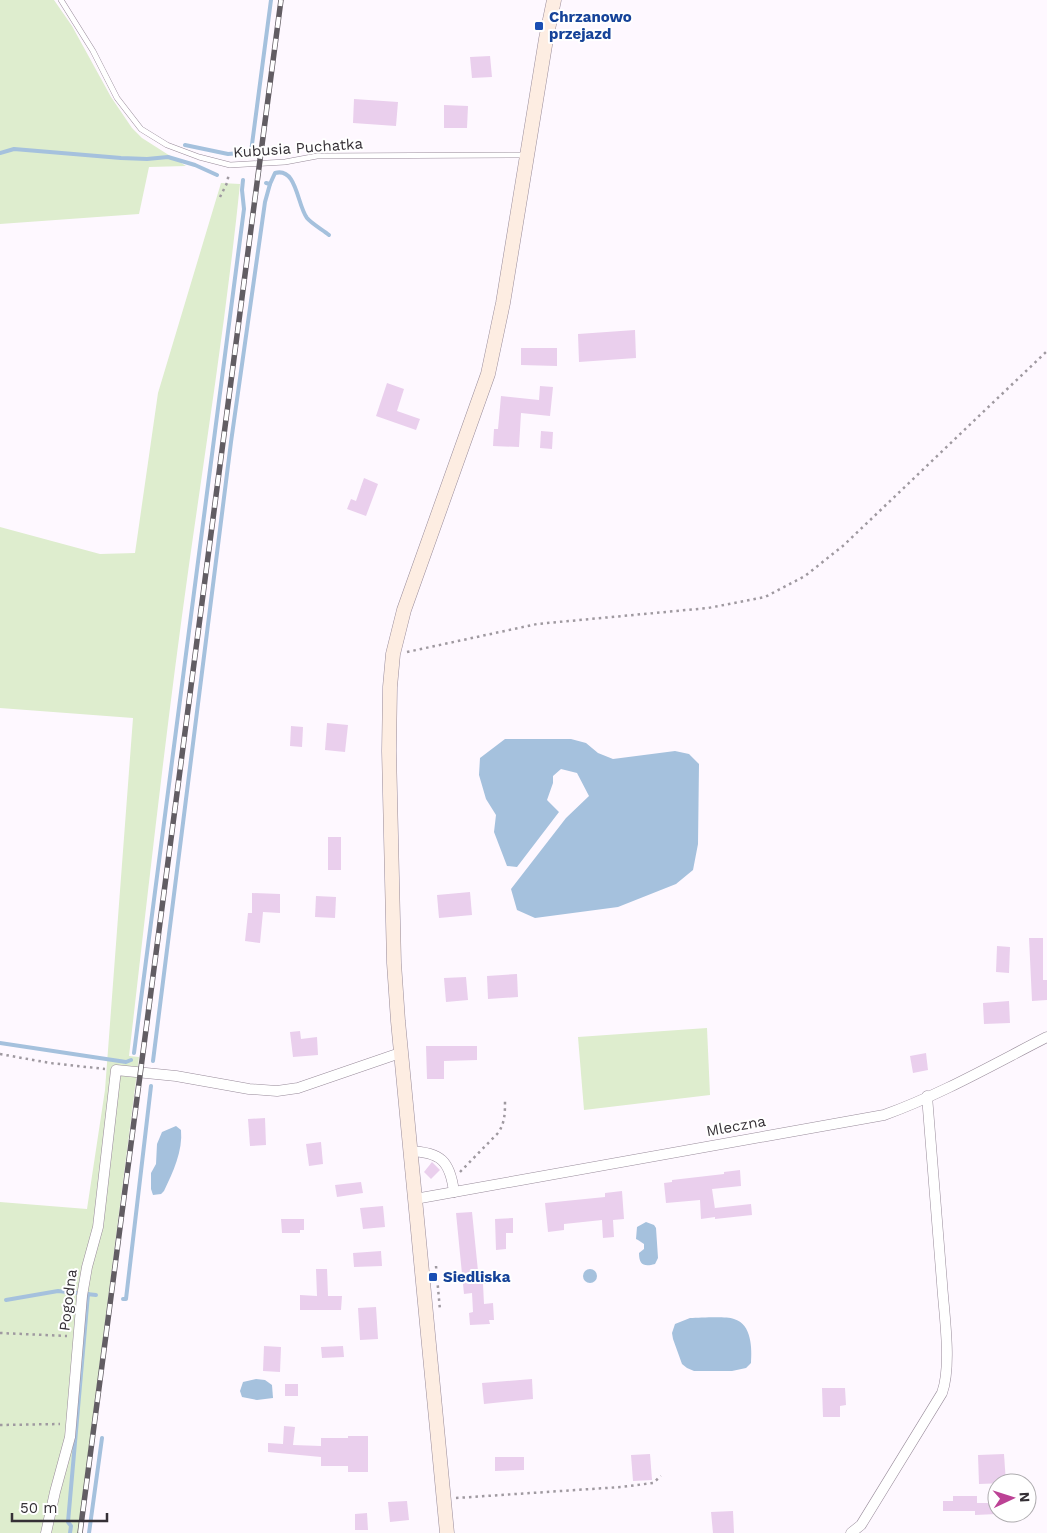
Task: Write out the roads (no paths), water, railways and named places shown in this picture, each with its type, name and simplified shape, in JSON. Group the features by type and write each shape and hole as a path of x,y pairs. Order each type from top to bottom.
{"main road":[{"path":"448,1533 400,1053 394,963 389,751 390,687 393,654 404,610 488,374 503,303 554,0"}],"street":[{"name":"Mleczna","path":"415,1199 884,1114 905,1107 963,1080 1047,1037"},
{"name":"Pogodna","path":"46,1533 70,1437 82,1296 87,1267 98,1227 116,1070 176,1076 249,1089 277,1091 298,1088 400,1053"},
{"path":"851,1533 860,1524 942,1393 946,1382 944,1313 927,1096"},
{"path":"409,1151 424,1152 438,1156 446,1164 452,1175 454,1192"}],"lane":[{"name":"Kubusia Puchatka","path":"61,0 93,52 117,98 141,129 166,145 199,157 230,165 286,162 317,156 527,155"}],"water":[{"path":"505,739 571,739 586,743 598,753 613,759 675,751 689,754 699,764 698,844 693,870 676,884 618,907 535,918 517,910 511,889 566,818 589,796 577,773 561,769 553,776 553,783 547,800 559,812 517,867 507,866 494,832 496,815 486,799 479,775 480,758"},
{"path":"176,1126 181,1130 177,1161 164,1191 161,1194 153,1195 151,1173 156,1164 157,1144 162,1132"},
{"path":"646,1222 654,1225 656,1228 658,1258 655,1264 648,1265 641,1263 639,1253 644,1249 644,1244 636,1239 637,1227"},
{"path":"587,1269 593,1269 597,1276 593,1283 587,1283 583,1279 583,1273"},
{"path":"690,1318 725,1318 740,1322 748,1331 750,1338 751,1363 746,1368 732,1371 694,1371 687,1368 682,1364 672,1333 675,1324"},
{"path":"256,1379 265,1380 272,1385 273,1398 257,1400 242,1397 240,1391 243,1382"}],"waterway":[{"path":"185,145 228,154 251,152 271,0"},
{"path":"0,153 14,149 121,158 147,159 168,157 195,165 217,175"},
{"path":"266,183 270,184 275,173 282,173 288,176 296,188 307,218 329,235"},
{"path":"134,1053 244,209 243,180"},
{"path":"153,1061 231,442 265,202 270,184"},
{"path":"0,1043 126,1062 131,1060"},
{"path":"123,1299 126,1299 151,1086"},
{"path":"6,1300 58,1291 96,1295"},
{"path":"70,1533 71,1526 68,1522 88,1294"},
{"path":"89,1533 102,1438"}],"railway":[{"path":"80,1533 281,0"}],"place":[{"name":"Chrzanowo przejazd","path":"539,26"},
{"name":"Siedliska","path":"433,1277"}]}
